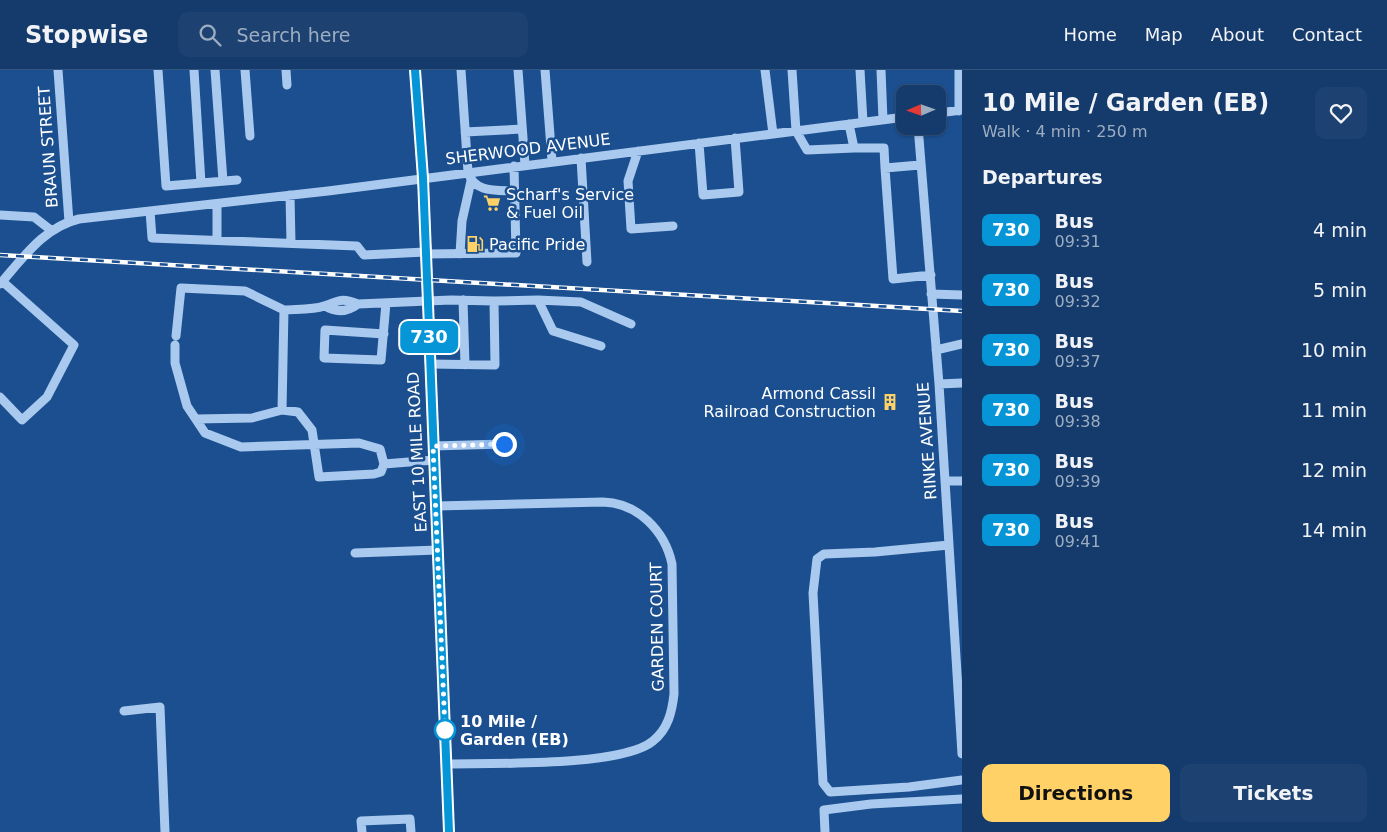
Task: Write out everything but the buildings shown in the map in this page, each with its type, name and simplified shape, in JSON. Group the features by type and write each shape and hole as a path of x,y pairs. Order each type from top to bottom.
{"main road":[{"name":"EAST 10 MILE ROAD","path":"415,70 423,178 449,832"}],"street":[{"name":"BRAUN STREET","path":"58,70 68,222"},
{"path":"158,70 166,186 237,180"},
{"path":"194,70 201,183"},
{"path":"214,70 223,181"},
{"path":"245,70 250,136"},
{"path":"286,70 288,85"},
{"path":"461,70 468,172 471,181 478,187 515,191"},
{"path":"518,70 525,165"},
{"path":"545,70 552,161"},
{"path":"765,70 773,134"},
{"path":"792,70 796,131 807,150 884,148 893,279 930,275"},
{"path":"860,70 863,122"},
{"path":"881,70 883,120"},
{"path":"946,112 960,110 959,70"},
{"name":"SHERWOOD AVENUE","path":"1,283 35,245 52,231 68,222 896,118"},
{"path":"849,124 854,148"},
{"path":"465,132 522,129"},
{"name":"RINKE AVENUE","path":"918,135 960,676 962,754"},
{"path":"699,143 703,195 739,192 735,138"},
{"path":"638,150 628,181 630,228 673,226"},
{"path":"582,158 587,262"},
{"path":"150,211 152,238 357,246 364,255 516,253 514,166"},
{"path":"884,168 920,166"},
{"path":"460,254 462,221 471,181"},
{"path":"290,195 291,243"},
{"path":"217,204 217,240"},
{"path":"0,215 34,217 52,231"},
{"path":"0,397 22,420 47,397 74,345 1,283"},
{"path":"196,419 252,418 282,410 298,412 312,430 314,445 319,477 374,474 381,472 384,464 380,449 359,443 314,445 241,447 205,433 187,406 175,363 181,288 246,291 284,310 325,306 333,311 350,310 358,304 463,300 581,302 631,324"},
{"path":"931,294 962,295"},
{"path":"463,300 465,365"},
{"path":"538,300 553,331 602,346"},
{"path":"430,364 495,365 494,301"},
{"path":"384,334 326,330 324,358 381,360 384,334 386,303"},
{"path":"282,410 284,310"},
{"path":"936,350 962,344"},
{"path":"939,384 962,382"},
{"path":"433,446 504,444"},
{"path":"384,464 434,460"},
{"path":"945,481 962,481"},
{"name":"GARDEN COURT","path":"436,506 614,502 635,510 652,524 666,544 672,564 674,694 671,714 663,731 652,742 638,751 617,756 539,762 447,764"},
{"path":"949,544 875,552 824,554 817,559 813,593 817,687 823,783 830,792 909,787 962,780"},
{"path":"355,553 438,550"},
{"path":"124,711 160,707 165,832"},
{"path":"825,832 824,810 871,804 962,799"},
{"path":"362,832 361,821 410,819 411,832"}],"railway":[{"path":"0,255 962,311"}],"bus line":[{"name":"730","path":"415,70 423,178 449,832"}],"place":[{"name":"Scharf's Service & Fuel Oil","path":"492,203"},
{"name":"Pacific Pride","path":"475,244"},
{"name":"Armond Cassil Railroad Construction","path":"890,402"},
{"name":"10 Mile / Garden (EB)","path":"445,730"}],"route":[{"path":"445,730 433,446 504,444"}]}
